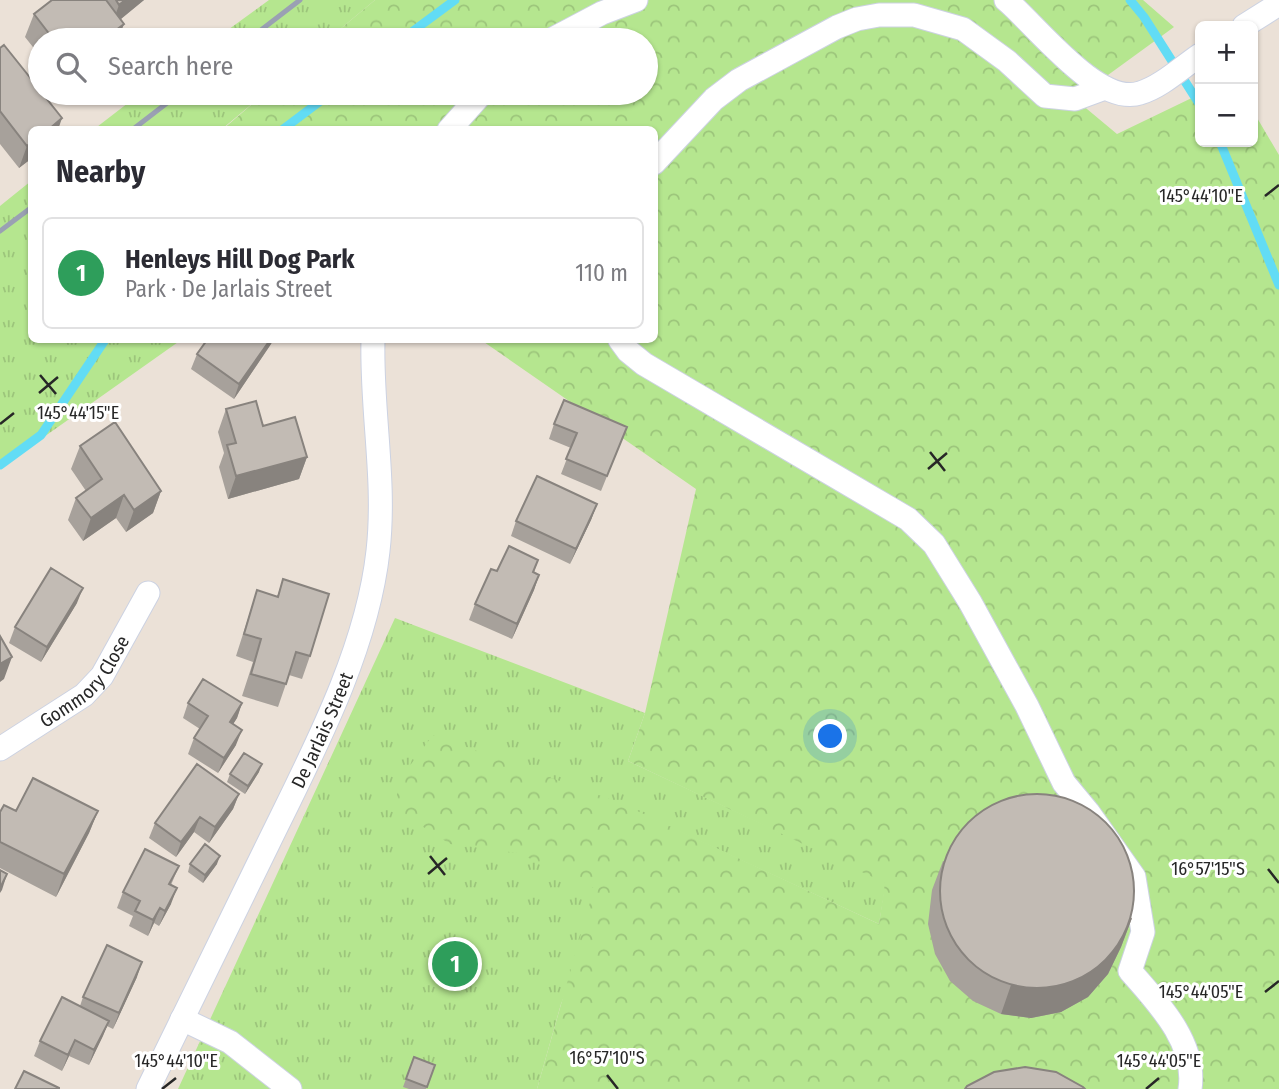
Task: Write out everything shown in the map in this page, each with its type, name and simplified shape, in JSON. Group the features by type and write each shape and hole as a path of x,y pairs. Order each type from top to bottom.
{"street":[{"path":"574,28 636,0"},
{"path":"1006,0 1085,76 1105,88 1121,93 1145,91 1195,58"},
{"path":"1252,21 1279,4"},
{"path":"658,159 714,99 739,80 837,27 857,19 879,15 914,15 963,29 1007,61 1045,96 1075,99 1105,88"},
{"path":"453,126 471,105"},
{"name":"De Jarlais Street","path":"148,1089 292,795 330,713 354,650 378,553 382,507 373,343"},
{"path":"622,343 644,364 908,519 934,544 970,602 1027,706 1064,783 1134,877 1143,932 1129,971 1157,1002 1174,1027 1190,1063 1190,1089"},
{"name":"Gommory Close","path":"0,749 84,695 102,676 148,593"},
{"path":"182,1019 230,1042 290,1089"}],"green space":[{"path":"269,0 375,0 341,28 230,28"},
{"path":"375,0 1143,0 1174,27 1075,99 1117,134 1195,96 1195,147 1258,147 1258,119 1279,155 1279,1089 537,1089 594,888 518,853 450,844 395,809 399,780 433,735 618,802 879,924 885,883 628,761 645,713 696,489 485,343 658,343 658,126 227,126 251,105 658,105 658,28 341,28"},
{"path":"125,105 251,105 226,126 98,126"},
{"path":"28,183 28,343 177,343 0,468 0,206"},
{"path":"395,618 645,713 628,761 886,882 879,924 618,803 581,953 561,1004 537,1089 178,1089"}],"building":[{"path":"52,0 106,0 124,24 119,28 45,28 34,14"},
{"path":"4,45 28,75 28,105 52,105 62,118 53,126 28,126 27,146 0,111 0,48"},
{"path":"205,343 268,343 239,384 197,354"},
{"path":"564,400 627,427 607,476 566,459 577,433 554,424"},
{"path":"256,401 263,426 295,417 307,457 236,476 227,445 236,443 226,409"},
{"path":"115,422 161,491 134,510 124,495 91,518 76,498 102,479 80,446"},
{"path":"537,476 597,504 576,549 516,521"},
{"path":"509,546 538,560 533,572 539,575 517,624 475,604 491,569 497,571"},
{"path":"51,568 83,588 47,647 15,627"},
{"path":"283,579 329,594 310,656 296,652 286,684 251,674 261,639 244,634 257,590 278,597"},
{"path":"0,636 12,657 0,664"},
{"path":"203,679 242,703 230,722 242,730 224,758 194,738 208,716 188,703"},
{"path":"244,753 262,764 248,786 230,774"},
{"path":"197,764 239,794 215,827 200,817 181,842 155,823"},
{"path":"33,778 98,811 64,874 0,842 0,812 4,805 16,811"},
{"path":"1037,794 1056,795 1074,801 1106,822 1127,854 1133,872 1133,910 1127,928 1106,960 1074,981 1056,987 1037,988 1018,987 1000,981 968,960 947,928 941,910 940,891 941,872 947,854 968,822 1000,801 1018,795"},
{"path":"205,844 220,856 205,875 190,864"},
{"path":"145,849 179,866 169,884 177,888 165,911 160,908 153,920 135,911 140,901 123,892"},
{"path":"0,870 7,874 0,888"},
{"path":"107,945 142,962 119,1013 83,997"},
{"path":"62,997 109,1021 94,1050 75,1040 68,1055 40,1041"},
{"path":"414,1057 435,1065 427,1087 406,1079"},
{"path":"1025,1067 1056,1072 1085,1089 965,1089 994,1072"},
{"path":"24,1071 59,1088 59,1089 15,1089"}],"waterway":[{"path":"417,28 455,0"},
{"path":"1130,0 1144,17 1195,97"},
{"path":"287,126 315,105"},
{"path":"1222,147 1279,285"},
{"path":"0,465 41,435 103,343"}],"railway":[{"path":"264,28 300,0"},
{"path":"137,126 164,105"},
{"path":"0,231 28,210"}],"place":[{"name":"Henleys Hill Dog Park","path":"455,964"}]}
